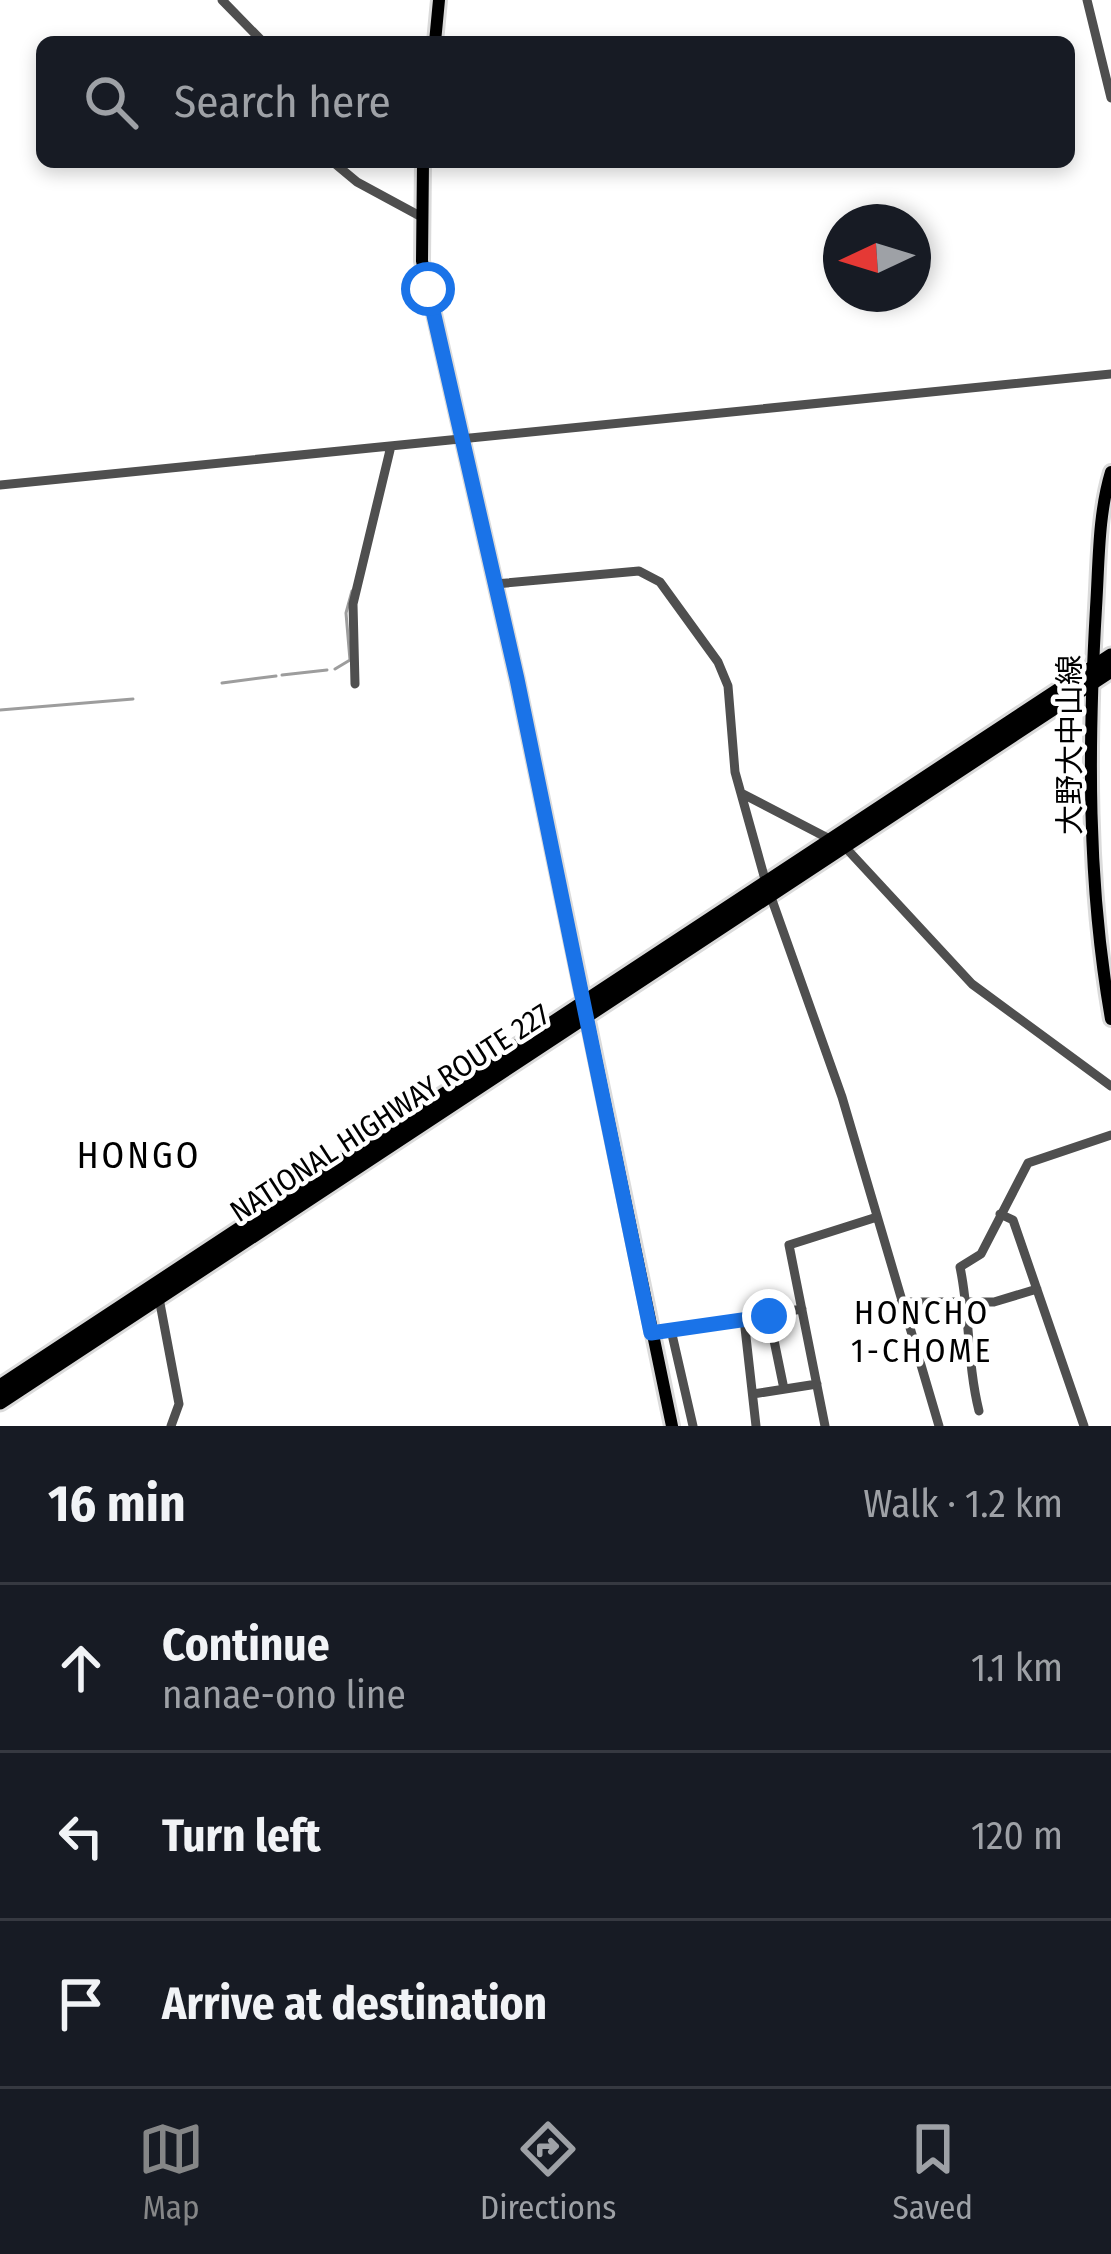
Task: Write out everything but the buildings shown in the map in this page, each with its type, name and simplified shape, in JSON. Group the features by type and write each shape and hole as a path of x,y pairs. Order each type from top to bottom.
{"highway":[{"name":"NATIONAL HIGHWAY ROUTE 227","path":"0,1387 160,1288 839,844 1092,675 1111,656"},
{"name":"NATIONAL HIGHWAY ROUTE 227","path":"1092,675 1111,670"},
{"name":"NATIONAL HIGHWAY ROUTE 227","path":"0,1402 160,1288"}],"main road":[{"path":"436,36 439,0"},
{"path":"422,168 418,215 422,261 495,584 672,1426"},
{"name":"大野大中山線","path":"1111,472 1101,522 1092,675 1092,823 1111,1019"}],"street":[{"path":"222,0 257,36"},
{"path":"1087,0 1111,98"},
{"path":"340,168 418,215"},
{"path":"0,485 1111,374"},
{"path":"355,684 352,604 391,446"},
{"path":"495,584 639,571 660,582 726,677 741,793 939,1426"},
{"path":"741,793 839,844 972,984 1111,1086"},
{"path":"979,1411 966,1358 960,1267 981,1254 1028,1162 1111,1135"},
{"path":"1000,1214 1013,1220 1084,1426"},
{"path":"825,1426 789,1245 877,1217"},
{"path":"160,1288 179,1404 171,1426"},
{"path":"902,1302 965,1304 1037,1289"},
{"path":"651,1333 802,1309"},
{"path":"769,1316 784,1389"},
{"path":"744,1319 757,1426"},
{"path":"671,1330 692,1426"},
{"path":"753,1394 817,1384"}],"waterway":[{"path":"335,669 350,660 346,613 352,591"},
{"path":"282,675 327,670"},
{"path":"222,683 276,676"},
{"path":"0,710 133,699"}],"district":[{"name":"HONGO","path":"139,1156"},
{"name":"HONCHO 1-CHOME","path":"922,1332"}],"route":[{"path":"428,289 517,679 651,1333 769,1316"}]}
